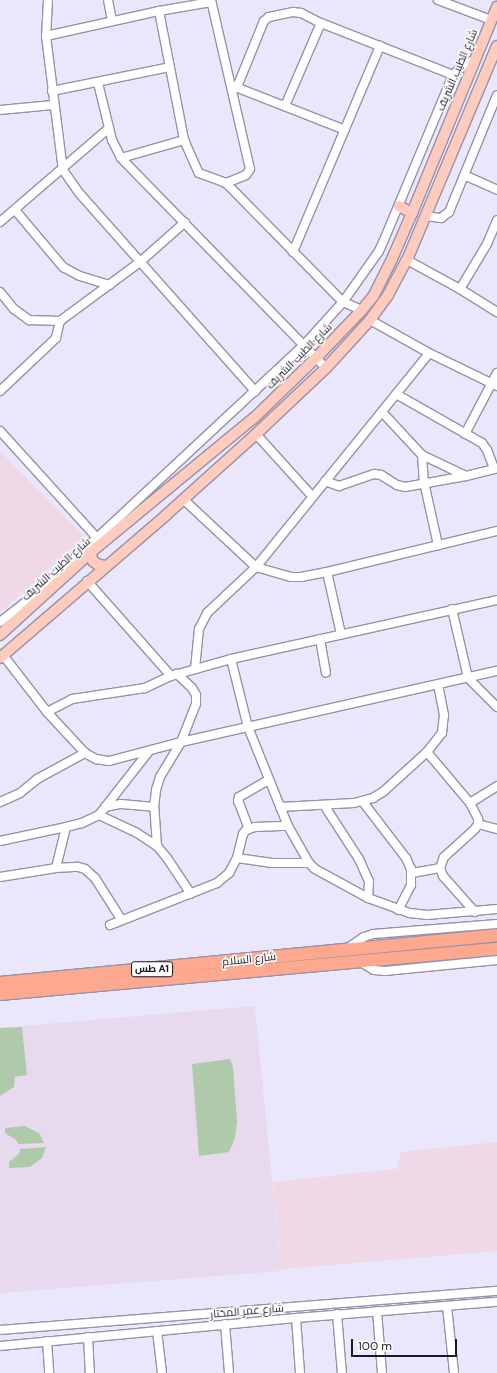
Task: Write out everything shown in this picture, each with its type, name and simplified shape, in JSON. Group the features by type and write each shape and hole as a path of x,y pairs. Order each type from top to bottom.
{"highway":[{"name":"شارع السلام","path":"0,983 304,954 348,948 497,935"},
{"name":"شارع السلام","path":"0,994 497,949"}],"main road":[{"name":"شارع الطيب الشريف","path":"0,635 90,553 254,418 317,357 362,310 374,295 412,213 450,117 497,7"},
{"path":"1,657 256,434 326,368 370,320 388,295 408,260 497,46"},
{"path":"450,117 456,125 465,124"},
{"path":"439,144 448,140 453,145 454,150"},
{"path":"399,206 412,213"},
{"path":"90,553 97,564 106,566"},
{"path":"75,567 85,571 87,581"}],"street":[{"path":"48,0 46,36 53,105 63,170 80,194 255,391"},
{"path":"108,0 112,21"},
{"path":"438,0 491,20"},
{"path":"46,36 211,1 234,86 250,172 246,176 226,183"},
{"path":"159,11 184,140 199,174 226,183 343,302 362,310"},
{"path":"234,86 264,21 270,17 293,12 301,13 321,23 453,75"},
{"path":"285,106 321,23"},
{"path":"293,252 380,46"},
{"path":"0,622 24,603 97,538 255,391 304,345 343,302 379,251 453,75 463,65 476,59"},
{"path":"52,91 98,83 170,67"},
{"path":"98,83 115,148 121,158 317,357 326,368"},
{"path":"234,86 345,130"},
{"path":"426,216 441,218 449,212 497,95"},
{"path":"0,110 53,105"},
{"path":"0,220 15,210 63,170 109,128"},
{"path":"121,158 184,140"},
{"path":"464,175 497,190"},
{"path":"15,210 63,267 80,276 110,285"},
{"path":"460,289 487,244 497,220"},
{"path":"0,292 14,309 29,320 60,321 140,262 185,222"},
{"path":"408,260 497,312"},
{"path":"370,320 429,353 494,384"},
{"path":"0,391 56,338 60,321"},
{"path":"195,669 199,629 204,618 256,567 429,353"},
{"path":"465,434 494,384 497,373"},
{"path":"325,481 339,486 374,474 381,475 400,487 466,476 495,468 485,446 396,394"},
{"path":"382,412 422,455 466,476"},
{"path":"0,431 97,538"},
{"path":"256,434 312,496"},
{"path":"422,455 424,482 438,545"},
{"path":"183,499 256,567 290,577 302,577 327,572 497,531"},
{"path":"327,572 341,634"},
{"path":"87,581 174,675 192,688 196,695 196,704 181,742 160,777 154,807 157,846"},
{"path":"47,712 72,699 140,689 174,675 231,659 497,600"},
{"path":"452,609 468,678 497,707"},
{"path":"320,639 326,672"},
{"path":"1,657 84,753 96,759 109,761 181,742 497,671"},
{"path":"231,659 248,727 288,826 309,863 326,876 368,898 398,910 421,915 475,912 497,909"},
{"path":"280,807 363,802 384,791 427,752 442,733 444,724 442,702 438,685"},
{"path":"0,840 82,823 99,815 149,751"},
{"path":"427,752 470,803 476,814 478,824 470,834 444,856 440,868 443,876 475,912"},
{"path":"0,802 20,793 37,779 84,753"},
{"path":"249,829 238,801 239,797 269,780"},
{"path":"470,803 497,786"},
{"path":"363,802 406,858 412,873 410,890 398,910"},
{"path":"106,807 120,804 154,807"},
{"path":"324,805 359,859 369,881 368,898"},
{"path":"99,815 137,833 157,846 167,858 191,894"},
{"path":"478,824 497,829"},
{"path":"110,924 217,883 229,873 237,858 243,834 249,829 288,826"},
{"path":"56,868 66,827"},
{"path":"237,858 271,863 309,863"},
{"path":"0,877 56,868 78,867 90,873 120,919"},
{"path":"412,873 440,868"},
{"path":"348,948 364,937 373,934 497,924"},
{"path":"359,961 368,967 385,971 497,960"},
{"name":"شارع عمر المختار","path":"0,1330 497,1291"},
{"name":"شارع عمر المختار","path":"0,1346 337,1314 497,1302"},
{"path":"447,1306 454,1373"},
{"path":"377,1311 382,1373"},
{"path":"337,1314 342,1373"},
{"path":"296,1318 300,1373"},
{"path":"225,1324 229,1373"},
{"path":"156,1331 162,1373"},
{"path":"88,1338 90,1373"},
{"path":"47,1341 49,1373"}],"shaded area":[{"path":"0,451 85,537 0,613"},
{"path":"255,1007 281,1271 0,1293 0,1028"},
{"path":"497,1142 497,1251 281,1269 273,1182 396,1169 401,1152"}],"green space":[{"path":"22,1027 27,1075 15,1077 14,1087 0,1096 0,1028"},
{"path":"230,1059 233,1067 237,1122 235,1138 229,1152 199,1156 192,1064"},
{"path":"25,1126 39,1133 44,1143 18,1144 16,1140 5,1133 5,1128"},
{"path":"46,1147 42,1158 30,1167 9,1168 9,1162 19,1154 20,1149"}]}
